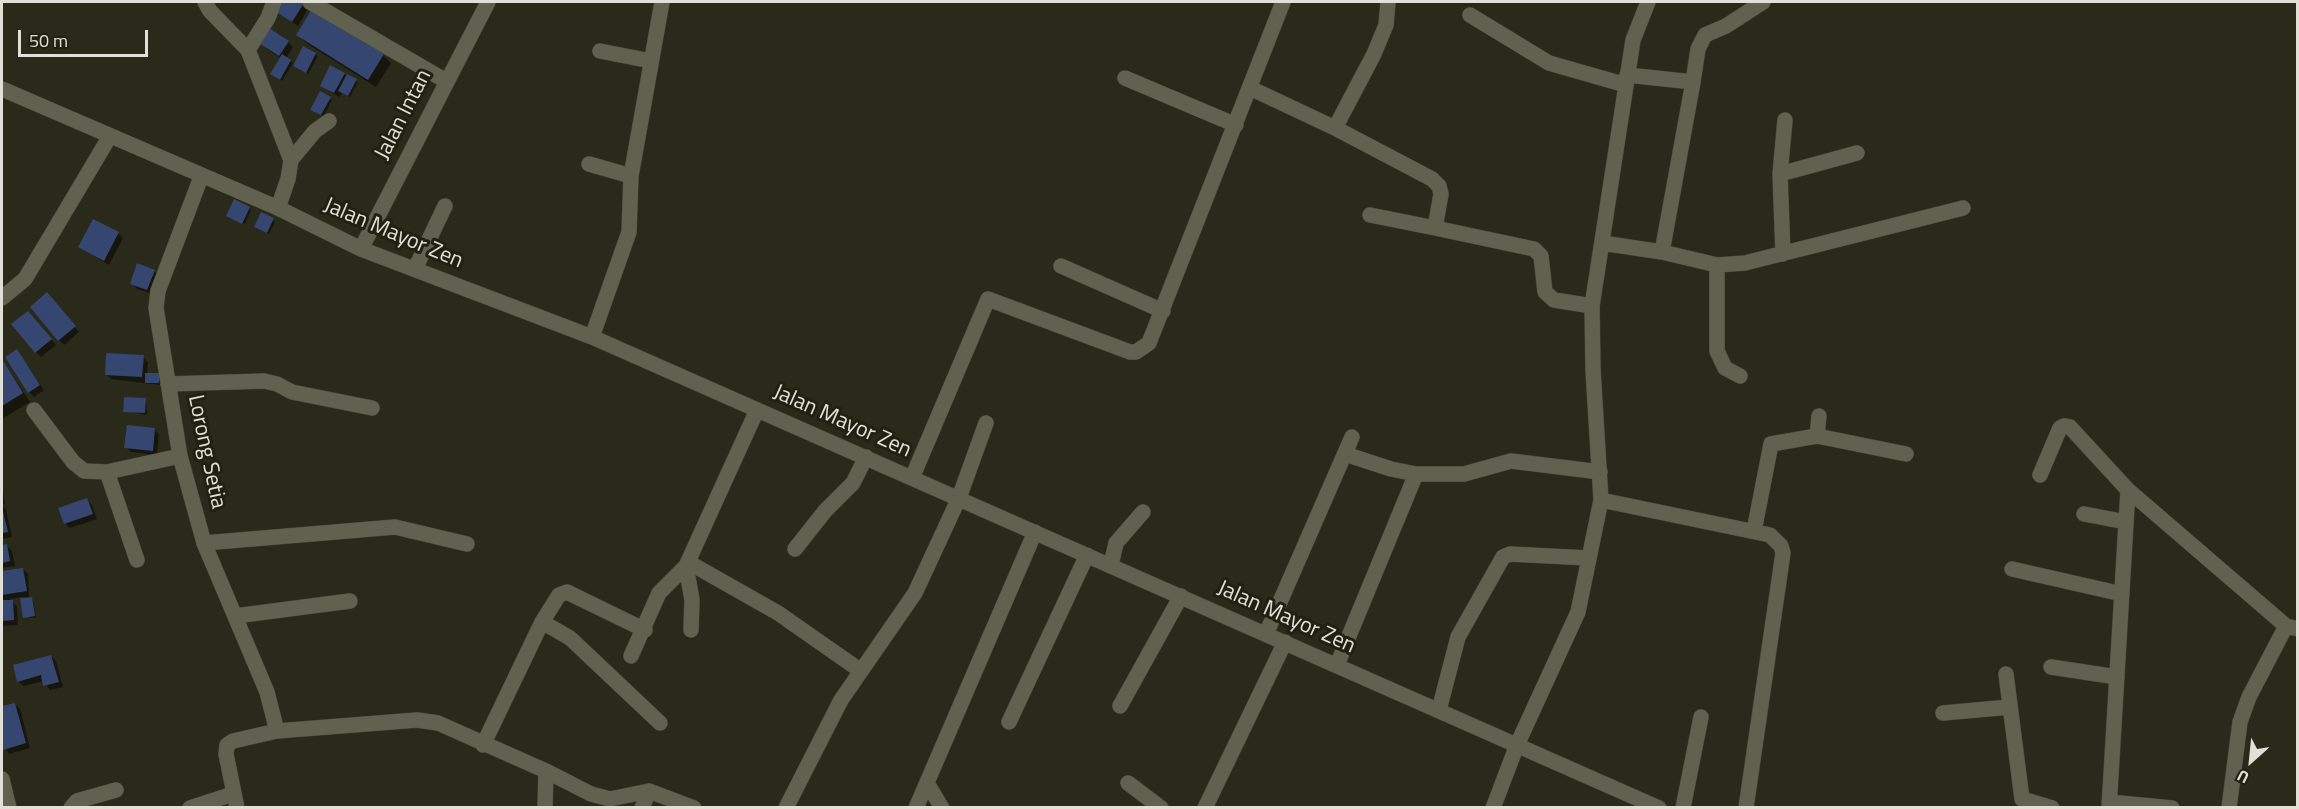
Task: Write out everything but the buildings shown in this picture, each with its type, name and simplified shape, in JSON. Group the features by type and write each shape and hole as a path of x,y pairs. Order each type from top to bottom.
{"street":[{"path":"205,2 210,11 248,50 291,160 288,179 278,208"},
{"path":"248,50 268,18 274,2"},
{"path":"310,2 446,81"},
{"name":"Jalan Intan","path":"361,249 488,2"},
{"path":"592,337 629,232 631,176 662,2"},
{"path":"912,478 988,299 1136,352 1149,343 1283,2"},
{"path":"1335,128 1374,54 1386,25 1388,2"},
{"path":"1493,807 1517,745 1578,612 1601,500 1593,370 1592,306 1633,40 1648,2"},
{"path":"1662,252 1698,49 1705,35 1726,26 1764,2"},
{"path":"1470,15 1549,63 1627,80 1693,82"},
{"path":"600,51 651,61"},
{"path":"1125,78 1236,125"},
{"path":"1250,88 1335,128 1432,179 1439,186 1441,194 1435,228"},
{"name":"Jalan Mayor Zen","path":"2,89 201,177 278,208 361,249 592,337 1659,807"},
{"path":"1783,254 1780,174 1785,120"},
{"path":"291,160 315,131 329,121"},
{"path":"2,298 25,279 110,136"},
{"path":"1780,174 1857,153"},
{"path":"589,164 631,176"},
{"name":"Lorong Setia","path":"201,177 158,291 156,308 180,456 204,543 267,692 277,731"},
{"path":"414,269 445,206"},
{"path":"1602,243 1662,252 1718,265 1745,263 1964,208"},
{"path":"1370,215 1534,249 1542,256 1545,292 1554,300 1592,306"},
{"path":"1718,265 1717,351 1725,368 1740,376"},
{"path":"1061,266 1163,311"},
{"path":"168,384 264,381 277,384 292,392 372,408"},
{"path":"34,410 73,462 84,471 106,472 180,456"},
{"path":"631,656 645,630 659,593 687,564 757,410"},
{"path":"1817,436 1820,416"},
{"path":"786,807 841,700 915,593 959,498 986,423"},
{"path":"2040,475 2060,428 2064,426 2077,432 2128,490 2292,628 2249,697 2240,722 2229,807"},
{"path":"1754,531 1771,444 1817,436 1906,454"},
{"path":"1266,634 1352,437"},
{"path":"1345,454 1391,470 1416,474 1464,474 1511,461 1600,472"},
{"path":"795,549 825,511 853,483 866,457"},
{"path":"106,472 137,561"},
{"path":"1337,665 1416,474"},
{"path":"2128,490 2109,805 2172,807"},
{"path":"1601,500 1754,531 1777,539 1783,553 1746,807"},
{"path":"1111,565 1116,543 1143,512"},
{"path":"2084,514 2126,522"},
{"path":"204,543 395,527 467,544"},
{"path":"916,807 1035,532"},
{"path":"1439,710 1458,637 1503,557 1510,554 1589,558"},
{"path":"1009,722 1087,555"},
{"path":"687,564 692,600 691,630"},
{"path":"687,564 778,614 861,671"},
{"path":"2012,569 2122,594"},
{"path":"483,745 542,622 559,595 567,592 645,630"},
{"path":"1120,706 1181,596"},
{"path":"235,616 350,601"},
{"path":"542,622 570,638 660,723"},
{"path":"1205,807 1285,642"},
{"path":"2051,667 2117,677"},
{"path":"2006,674 2022,800 2052,807"},
{"path":"1943,714 2010,707"},
{"path":"1683,807 1701,717"},
{"path":"190,807 235,801 226,754 227,745 233,741 277,731 417,720 438,723 483,745 546,771 591,794 610,799 650,791 694,807"},
{"path":"545,807 546,771"},
{"path":"2,779 9,807"},
{"path":"927,783 942,807"},
{"path":"1128,783 1161,807"},
{"path":"71,807 77,801 116,790"},
{"path":"642,807 650,791"}]}
